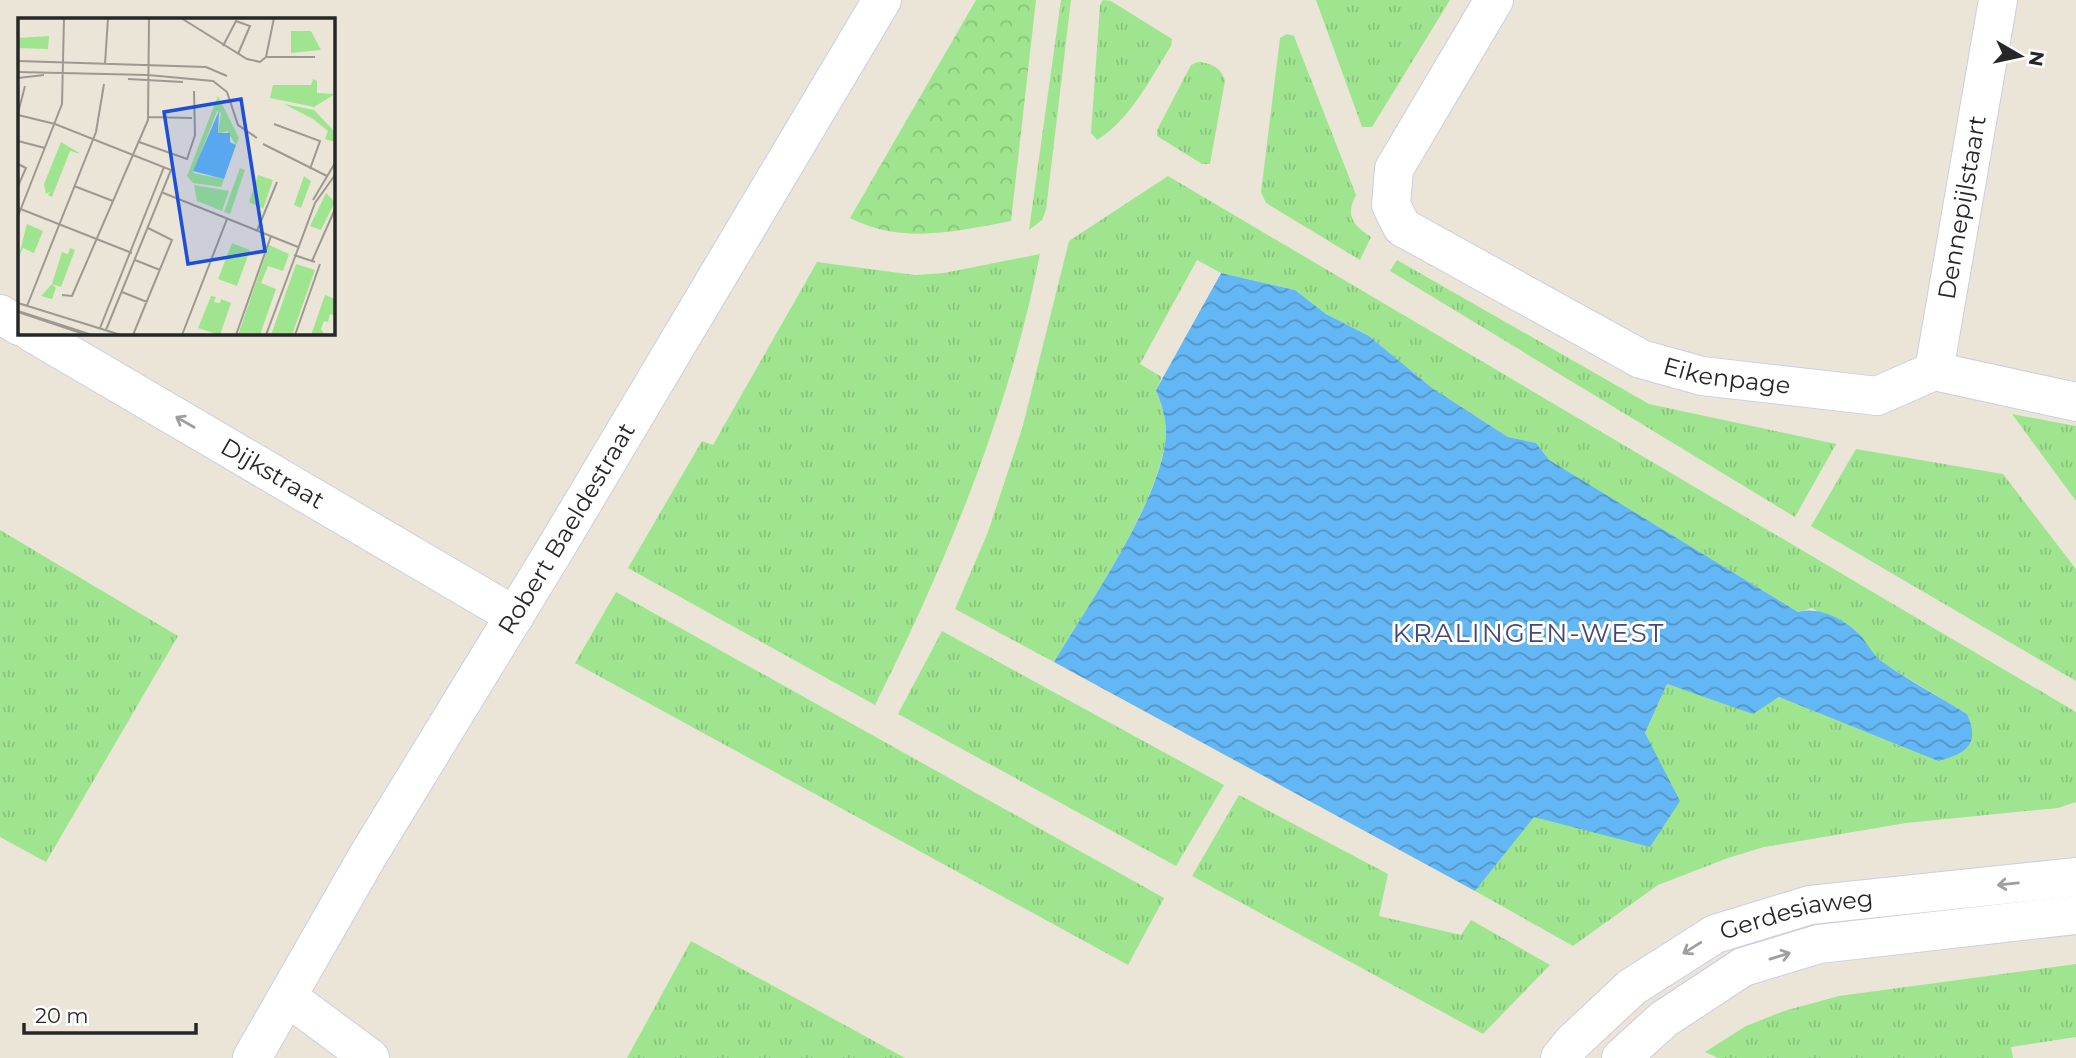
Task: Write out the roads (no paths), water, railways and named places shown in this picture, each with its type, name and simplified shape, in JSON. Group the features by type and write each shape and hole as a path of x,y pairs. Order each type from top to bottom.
{"street":[{"name":"Robert Baeldestraat","path":"252,1058 289,998 367,857 515,616 882,0"},
{"name":"Eikenpage","path":"1494,0 1394,169 1391,205 1402,227 1641,359 1702,376 1877,396 1934,371"},
{"name":"Dennepijlstaart","path":"1934,371 1998,0"},
{"path":"0,314 18,325"},
{"name":"Dijkstraat","path":"34,334 515,616"},
{"path":"1934,371 2076,402"},
{"name":"Gerdesiaweg","path":"1560,1058 1573,1042 1632,987 1715,934 1810,905 2076,877"},
{"name":"Gerdesiaweg","path":"1621,1058 1664,1019 1744,967 1819,944 2076,915"},
{"path":"289,998 370,1058"}],"water":[{"path":"1221,273 1295,290 1326,314 1369,336 1432,388 1508,437 1536,443 1549,460 1798,612 1823,612 1847,624 1884,663 1967,714 1972,733 1968,746 1956,755 1938,761 1779,697 1753,714 1667,684 1645,733 1680,801 1650,847 1534,817 1475,891 1054,662 1122,549 1153,486 1162,458 1166,432 1156,390"}],"district":[{"name":"KRALINGEN-WEST","path":"1529,633"}]}
